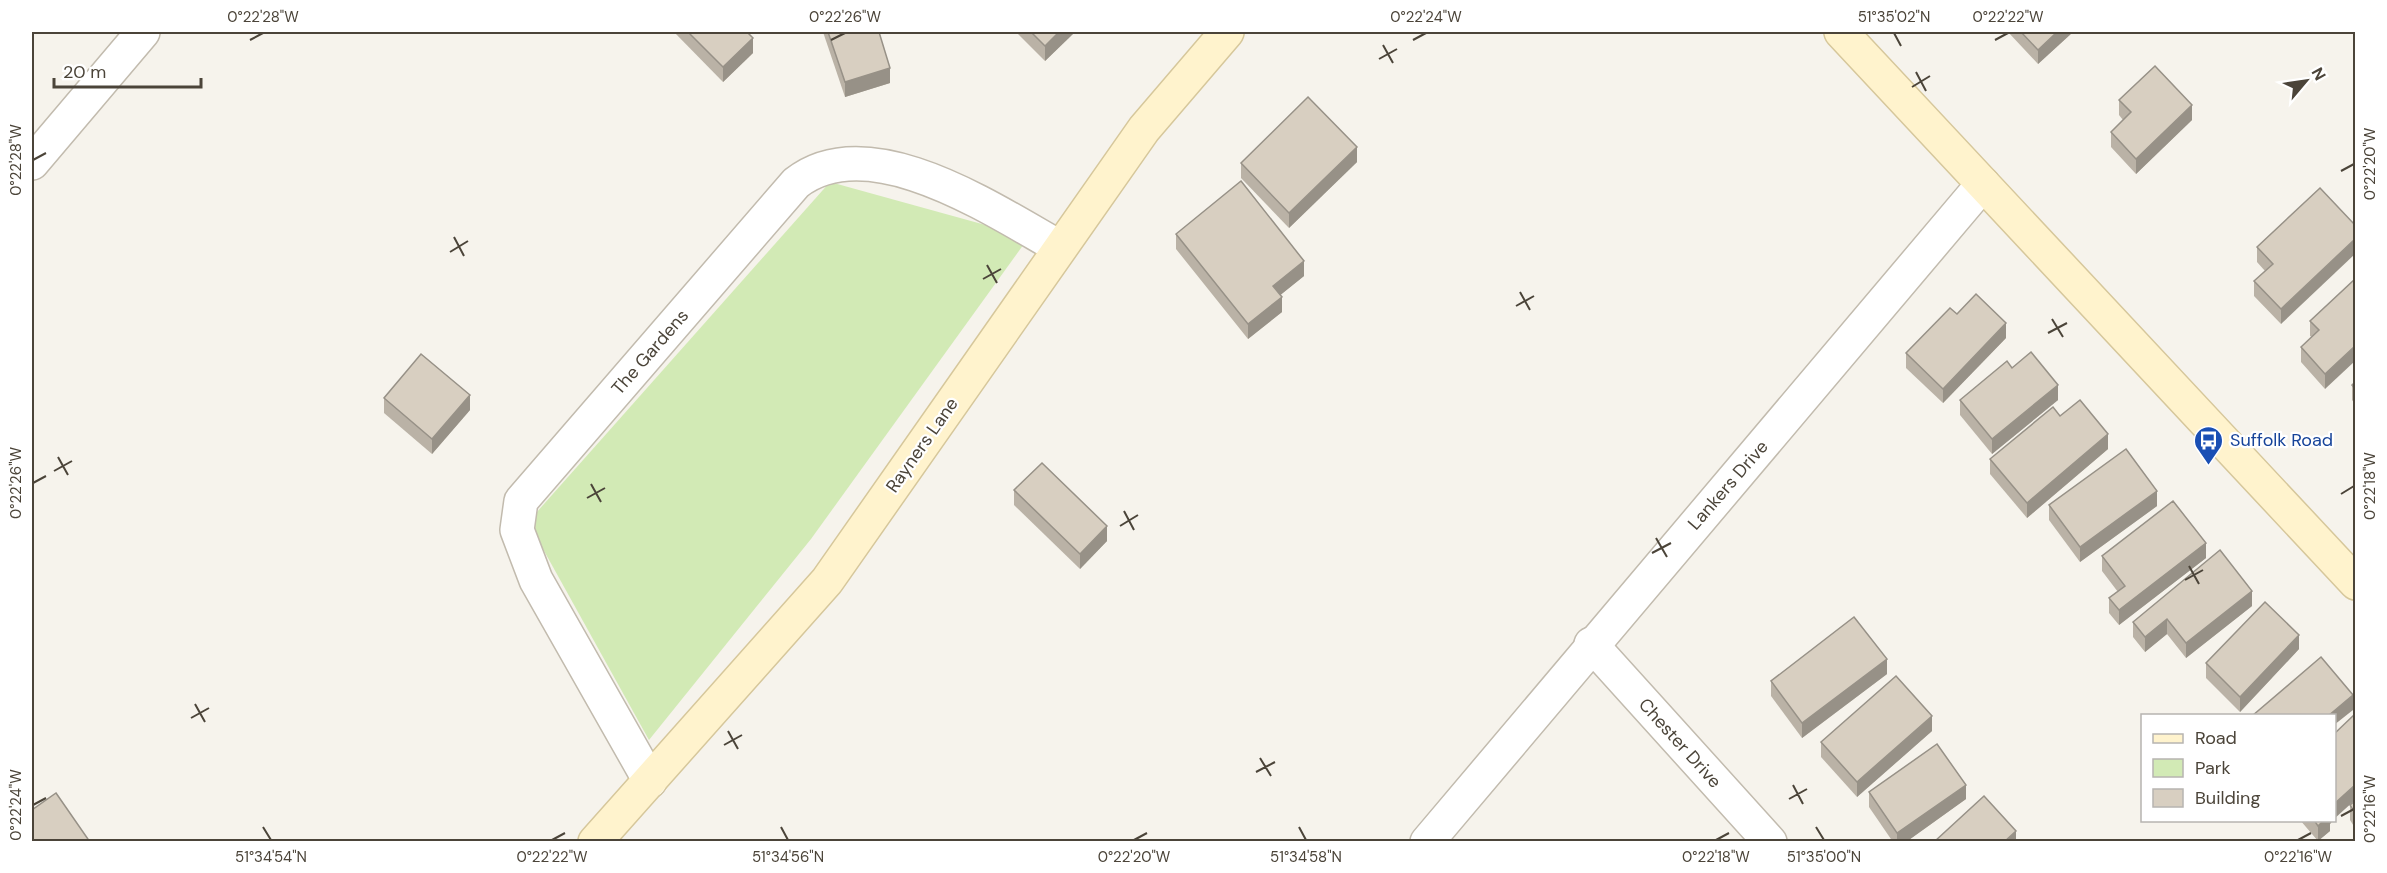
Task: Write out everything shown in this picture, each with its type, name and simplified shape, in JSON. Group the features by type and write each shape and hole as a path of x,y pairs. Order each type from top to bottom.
{"street":[{"path":"32,163 143,32"},
{"name":"Rayners Lane","path":"595,842 827,581 1059,247 1144,129 1227,32"},
{"path":"1841,32 2355,583"},
{"name":"The Gardens","path":"650,781 536,580 517,530 521,501 796,183 811,171 845,164 883,166 959,190 1059,247"},
{"name":"Lankers Drive","path":"1427,842 1591,644 1983,184"},
{"name":"Chester Drive","path":"1591,644 1770,842"}],"green space":[{"path":"830,182 1029,237 811,539 649,740 528,522"}],"building":[{"path":"688,32 747,32 753,38 723,67"},
{"path":"828,32 879,32 890,68 845,82"},
{"path":"1031,32 1059,32 1045,46"},
{"path":"2021,32 2057,32 2038,50"},
{"path":"2155,66 2192,105 2136,159 2111,132 2131,112 2119,100"},
{"path":"1308,97 1357,147 1289,213 1241,163"},
{"path":"1241,181 1304,261 1273,286 1282,297 1248,324 1176,234"},
{"path":"2320,188 2355,225 2355,239 2281,309 2254,281 2273,264 2257,247"},
{"path":"2355,279 2355,346 2325,374 2301,347 2319,330 2310,321"},
{"path":"1976,294 2006,323 1943,389 1906,353 1950,308 1957,314"},
{"path":"2031,352 2058,385 1992,439 1960,400 2007,361 2012,368"},
{"path":"421,354 470,395 432,439 384,398"},
{"path":"2080,400 2108,434 2027,503 1990,459 2053,407 2060,416"},
{"path":"2126,449 2157,491 2080,547 2049,505"},
{"path":"1042,463 1107,526 1080,554 1014,490"},
{"path":"2173,501 2206,543 2119,610 2109,598 2125,586 2102,556"},
{"path":"2220,550 2252,591 2186,643 2167,619 2145,637 2133,622"},
{"path":"2265,602 2299,635 2240,697 2206,663"},
{"path":"1854,617 1887,659 1802,723 1771,681"},
{"path":"2321,657 2353,695 2330,714 2254,714"},
{"path":"1896,676 1932,716 1857,782 1821,742"},
{"path":"2355,714 2355,785 2336,802 2336,732"},
{"path":"1937,744 1966,785 1897,833 1869,792"},
{"path":"56,793 90,842 32,842 32,810"},
{"path":"1984,796 2016,831 2004,842 1934,842"},
{"path":"2355,801 2355,813 2350,805"}],"place":[{"name":"Suffolk Road","path":"2209,466"}]}
